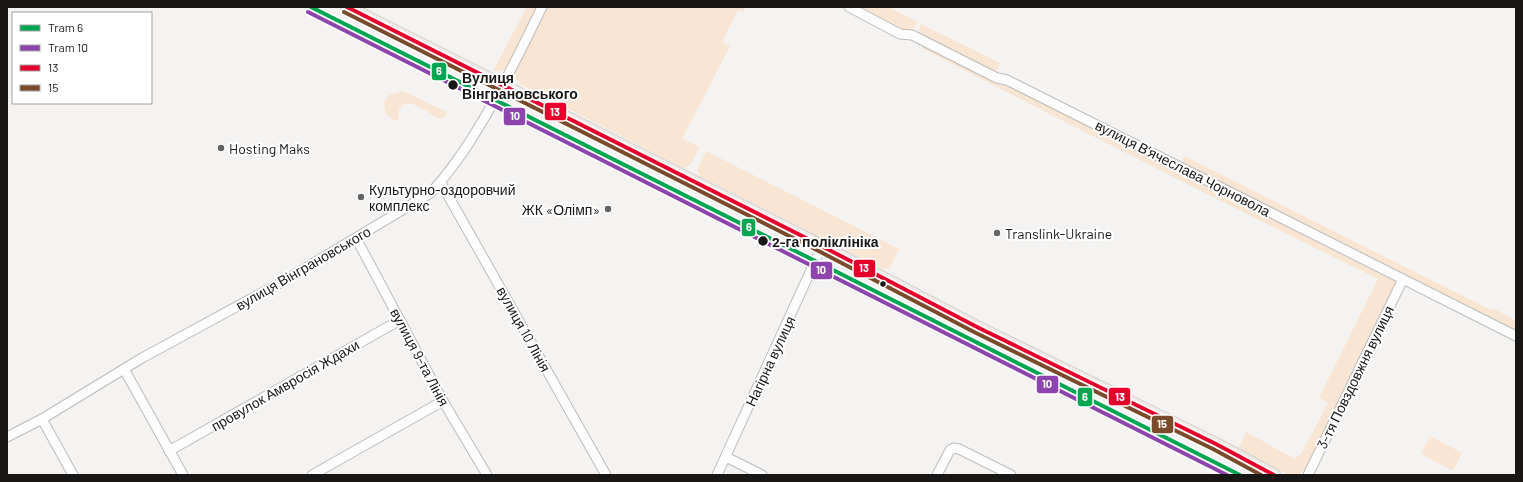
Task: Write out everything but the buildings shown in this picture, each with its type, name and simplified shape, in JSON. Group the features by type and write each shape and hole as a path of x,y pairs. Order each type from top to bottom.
{"main road":[{"path":"347,7 822,246 979,328 1216,444 1274,475"}],"street":[{"name":"вулиця Вінграновського","path":"7,437 42,419 124,369 282,282 429,194 441,183 480,127 498,96 542,7"},
{"name":"вулиця Вʼячеслава Чорновола","path":"849,7 900,34 912,35 997,78 1008,80 1516,336"},
{"name":"вулиця 10 Лінія","path":"441,183 606,475"},
{"name":"вулиця 9-та Лінія","path":"356,238 443,401 487,475"},
{"name":"Нагірна вулиця","path":"717,475 822,246"},
{"name":"3-тя Повздовжня вулиця","path":"1308,475 1403,279"},
{"name":"провулок Амвросія Ждахи","path":"169,451 400,320"},
{"path":"124,369 183,475"},
{"path":"312,475 443,401"},
{"path":"42,419 73,475"},
{"path":"937,475 950,450 954,448 1011,475"},
{"path":"726,457 762,475"}],"shaded area":[{"path":"527,7 540,7 506,69 502,71 493,71"},
{"path":"546,7 745,7 743,12 738,10 722,42 730,46 682,139 699,147 689,166 683,168 520,84 515,77 515,72"},
{"path":"860,7 888,7 918,22 912,30 905,31"},
{"path":"921,24 1000,63 996,71 993,73 918,34"},
{"path":"924,45 1001,82 1395,280 1395,289 1304,470 1299,475 1289,475 1238,449 1246,432 1295,459 1302,452 1328,403 1319,398 1378,279 1206,194 921,48"},
{"path":"403,91 445,111 447,114 445,117 439,119 418,106 407,104 402,105 399,110 399,119 394,121 386,114 384,104 389,95"},
{"path":"706,151 899,249 890,268 883,269 699,176 697,170"},
{"path":"1184,156 1491,310 1493,308 1516,321 1516,332 1183,163"},
{"path":"1430,436 1462,453 1453,471 1421,454"}],"tram line":[{"name":"6","path":"311,7 1240,475"},
{"name":"10","path":"308,12 1227,475"}],"transit line":[{"name":"13","path":"347,7 812,241 979,328 1216,444 1274,475"},
{"name":"15","path":"344,12 809,246 976,333 1213,449 1261,475"}],"place":[{"name":"Вулиця Вінграновського","path":"453,85"},
{"name":"Hosting Maks","path":"221,148"},
{"name":"Культурно-оздоровчий комплекс","path":"361,197"},
{"name":"ЖК «Олімп»","path":"608,209"},
{"name":"Translink-Ukraine","path":"997,233"},
{"name":"2-га поліклініка","path":"763,241"}]}
